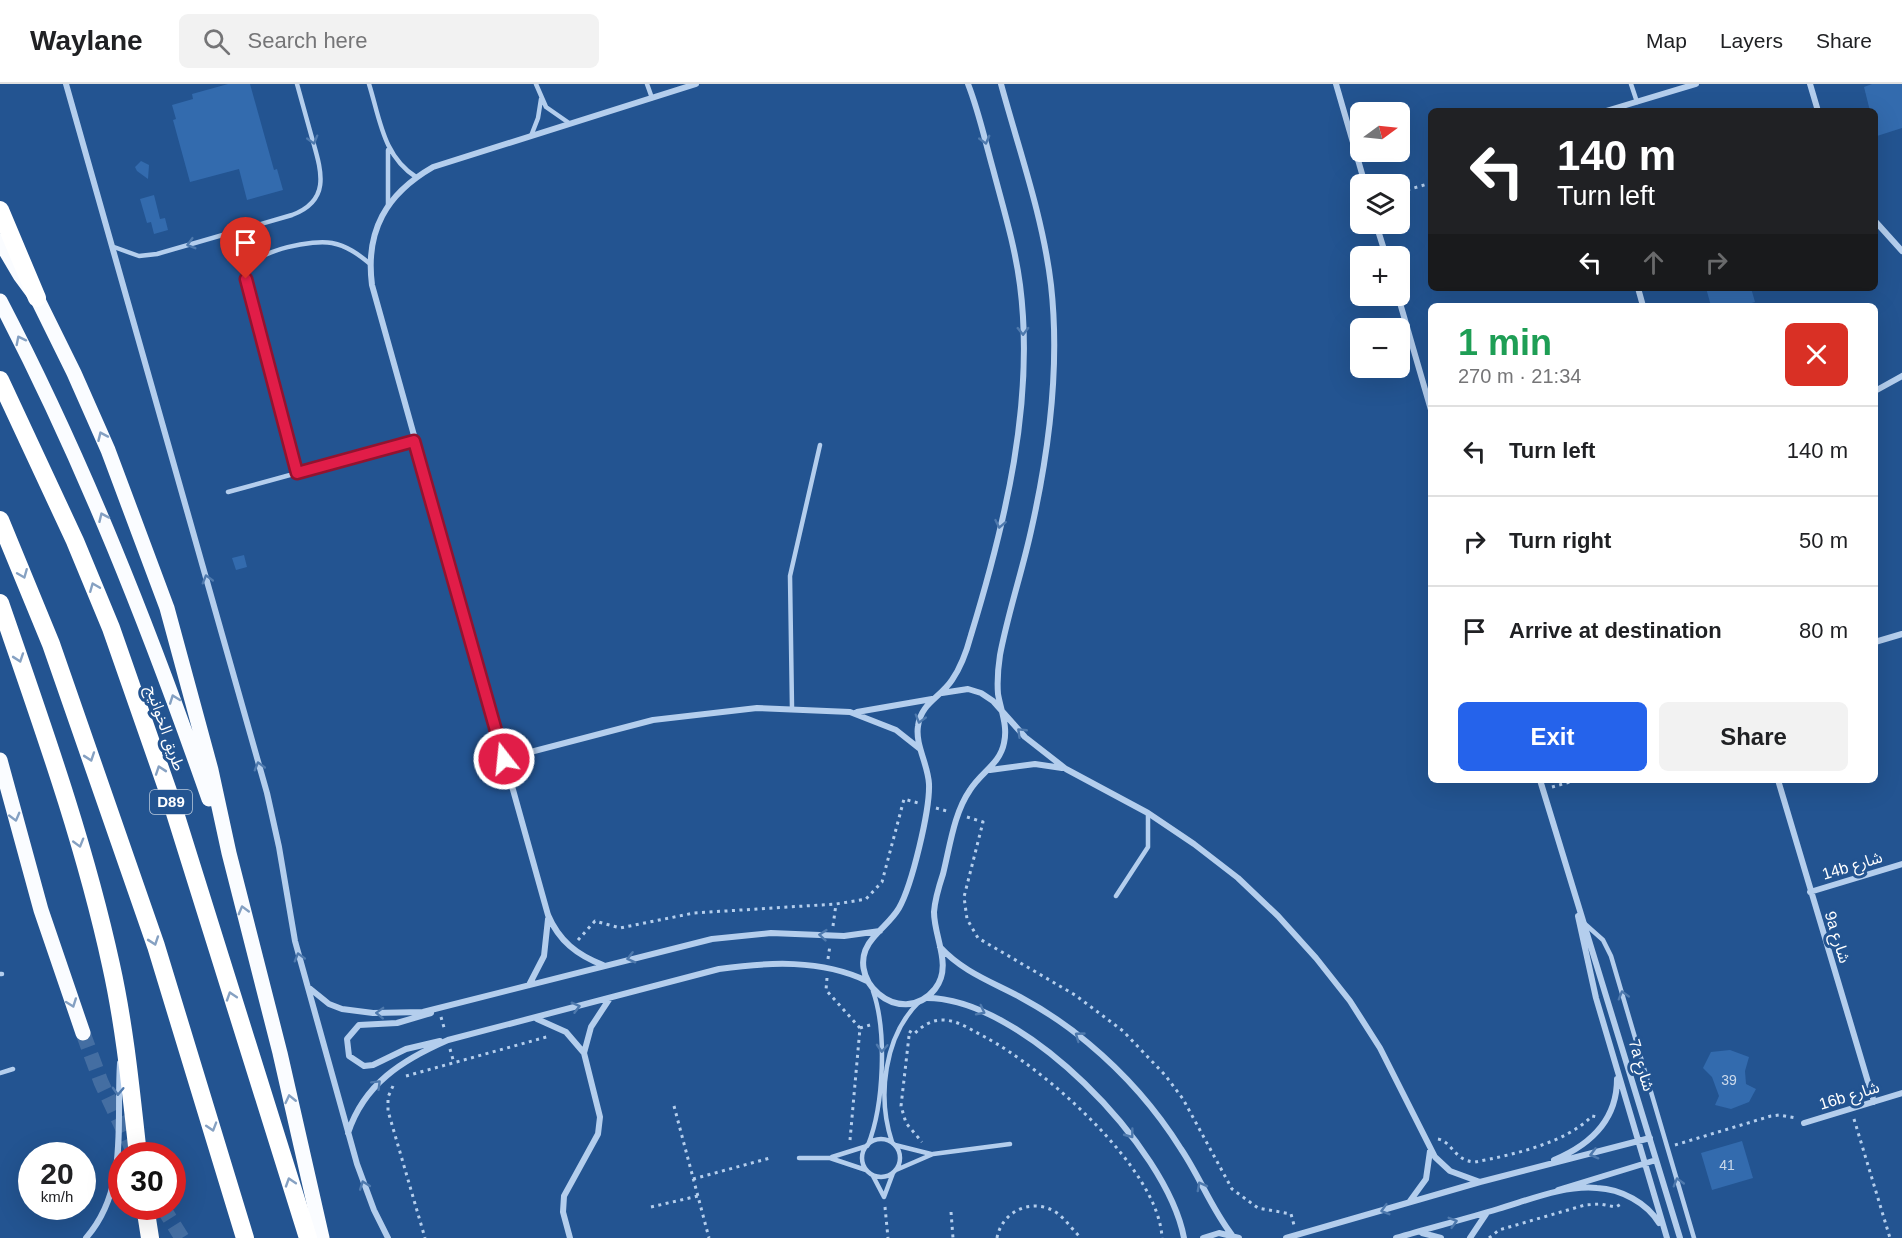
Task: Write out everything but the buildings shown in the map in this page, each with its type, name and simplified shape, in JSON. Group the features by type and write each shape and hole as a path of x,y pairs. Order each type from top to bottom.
{"highway":[{"path":"0,210 37,298"},
{"name":"طريق الخوانيج","path":"0,380 75,541 111,628 170,798 308,1238"},
{"path":"0,520 51,645 156,946 245,1238"},
{"path":"0,603 79,840 112,967 136,1142"},
{"path":"147,1220 150,1238"}],"main road":[{"path":"0,241 20,276 37,298 108,450 166,608 206,750 228,853 277,1042 322,1238"},
{"path":"0,301 71,444 111,535 169,685 228,853"},
{"path":"0,760 41,910 83,1033"}],"street":[{"path":"66,84 267,793 279,847 289,919 348,1134 364,1188 388,1238"},
{"path":"603,965 570,948 553,927 548,915 414,441 372,285 369,263 372,242 388,205 416,177 433,167 696,84"},
{"path":"968,84 1015,256 1021,299 1023,354 1017,439 996,548 966,651 953,680 932,699 923,710 918,722 917,736 928,777 928,806 903,901 866,948 863,959 867,981 873,991 891,1002 912,1004 924,999 952,999 977,1009 1021,1034 1077,1076 1119,1120 1155,1169 1179,1216 1184,1238"},
{"path":"924,999 940,980 942,957 935,925 935,903 958,815 969,791 1003,750 1005,730 997,679 999,662 1040,484 1051,389 1053,320 1046,252 1001,84"},
{"path":"1336,84 1362,174"},
{"path":"1616,108 1696,84"},
{"path":"1810,84 1817,108"},
{"path":"1878,224 1902,251"},
{"path":"1401,306 1428,400"},
{"path":"1878,389 1902,376"},
{"path":"1878,641 1902,634"},
{"path":"941,693 968,689 981,693 1002,711 1025,736 1066,769 1148,813 1194,844 1238,878 1278,916 1316,958 1380,1048 1428,1145 1450,1171 1480,1182"},
{"path":"504,759 653,720 722,710 792,708 850,712 932,699"},
{"path":"850,712 896,730 921,750"},
{"path":"987,771 1035,764 1066,769"},
{"name":"7a شارع","path":"1541,783 1575,901 1596,998 1666,1238"},
{"name":"9a شارع","path":"1779,783 1874,1102"},
{"name":"14b شارع","path":"1810,892 1902,864"},
{"name":"7a شارع","path":"1575,901 1680,1238"},
{"path":"529,985 544,956 548,915"},
{"path":"867,981 827,967 773,964 719,969 448,1040 406,1048 373,1065 356,1063 346,1048 347,1039 359,1026 397,1023 439,1009 603,965 712,939 741,934 791,933 831,936 881,931"},
{"path":"939,946 962,967 1049,1015 1088,1043 1123,1075 1155,1111 1182,1150 1210,1203 1236,1236"},
{"path":"307,987 329,1004 356,1012 398,1013 439,1009"},
{"path":"584,1053 591,1027 611,998"},
{"path":"533,1018 545,1020 567,1032 584,1053 600,1125 595,1142 564,1196 563,1212 570,1238"},
{"path":"86,1238 106,1207 116,1175 119,1141 118,1087 123,1033"},
{"path":"348,1134 357,1110 376,1085 412,1057 448,1040"},
{"path":"1540,1166 1575,1151 1605,1123 1615,1099 1617,1073"},
{"name":"16b شارع","path":"1804,1123 1902,1094"},
{"path":"1286,1238 1480,1182 1650,1138"},
{"path":"1407,1203 1426,1179 1428,1145"},
{"path":"1396,1238 1544,1196 1581,1181 1656,1160"},
{"path":"1544,1196 1598,1188 1624,1194 1647,1209 1664,1230"},
{"path":"1470,1238 1487,1213"},
{"path":"1203,1238 1219,1233 1236,1236"},
{"path":"1416,1233 1441,1238"}],"lane":[{"path":"114,247 139,256 157,254 292,215 310,205 320,187 322,177 297,84"},
{"path":"375,84 370,87 388,150 388,205"},
{"path":"536,84 541,99 553,113 569,123"},
{"path":"647,84 652,98"},
{"path":"1632,84 1637,102"},
{"path":"531,136 538,118 541,99"},
{"path":"388,150 400,165 416,177"},
{"path":"297,473 247,290 246,279 249,268 256,260 267,255 320,242 344,246 369,263"},
{"path":"228,492 414,441"},
{"path":"792,708 790,576 820,445"},
{"path":"1116,896 1148,847 1148,813"},
{"path":"1584,924 1603,940 1609,950 1694,1238"},
{"path":"873,991 882,1023 880,1080 874,1127 863,1159 884,1197"},
{"path":"884,1197 900,1155 893,1143 885,1116 889,1055 900,1026 924,999"},
{"path":"0,1073 13,1069"},
{"path":"880,1080 887,1081"},
{"path":"799,1158 830,1158 879,1139 933,1154 1010,1144"},
{"path":"830,1158 880,1177 933,1154"}],"path":[{"path":"1410,189 1428,184"},
{"path":"1543,790 1567,783"},
{"path":"836,904 825,990 860,1028 849,1152"},
{"path":"900,1026 914,1034 920,1028 935,1021 953,1021 1001,1046 1053,1082 1097,1126 1138,1180 1156,1209 1161,1238"},
{"path":"860,1028 882,1023"},
{"path":"909,1031 901,1106 906,1123 922,1141 924,1153"},
{"path":"425,1238 388,1111 388,1097 394,1085 410,1075 567,1032"},
{"path":"674,1106 709,1238"},
{"path":"1851,1109 1890,1238"},
{"path":"1667,1147 1779,1115 1788,1115 1804,1123"},
{"path":"1428,1145 1442,1139 1462,1159 1475,1162 1566,1136 1593,1116 1605,1123"},
{"path":"693,1179 770,1158"},
{"path":"1489,1238 1499,1230 1585,1205 1618,1207 1624,1194"},
{"path":"651,1207 698,1196"},
{"path":"884,1197 888,1238"},
{"path":"997,1238 1007,1218 1014,1212 1030,1206 1056,1212 1081,1238"},
{"path":"951,1212 953,1238"}],"tunnel":[{"path":"83,1033 101,1082 129,1142"},
{"path":"171,1220 182,1238"}],"route":[{"path":"246,279 247,290 297,473 414,441 504,759"}]}
